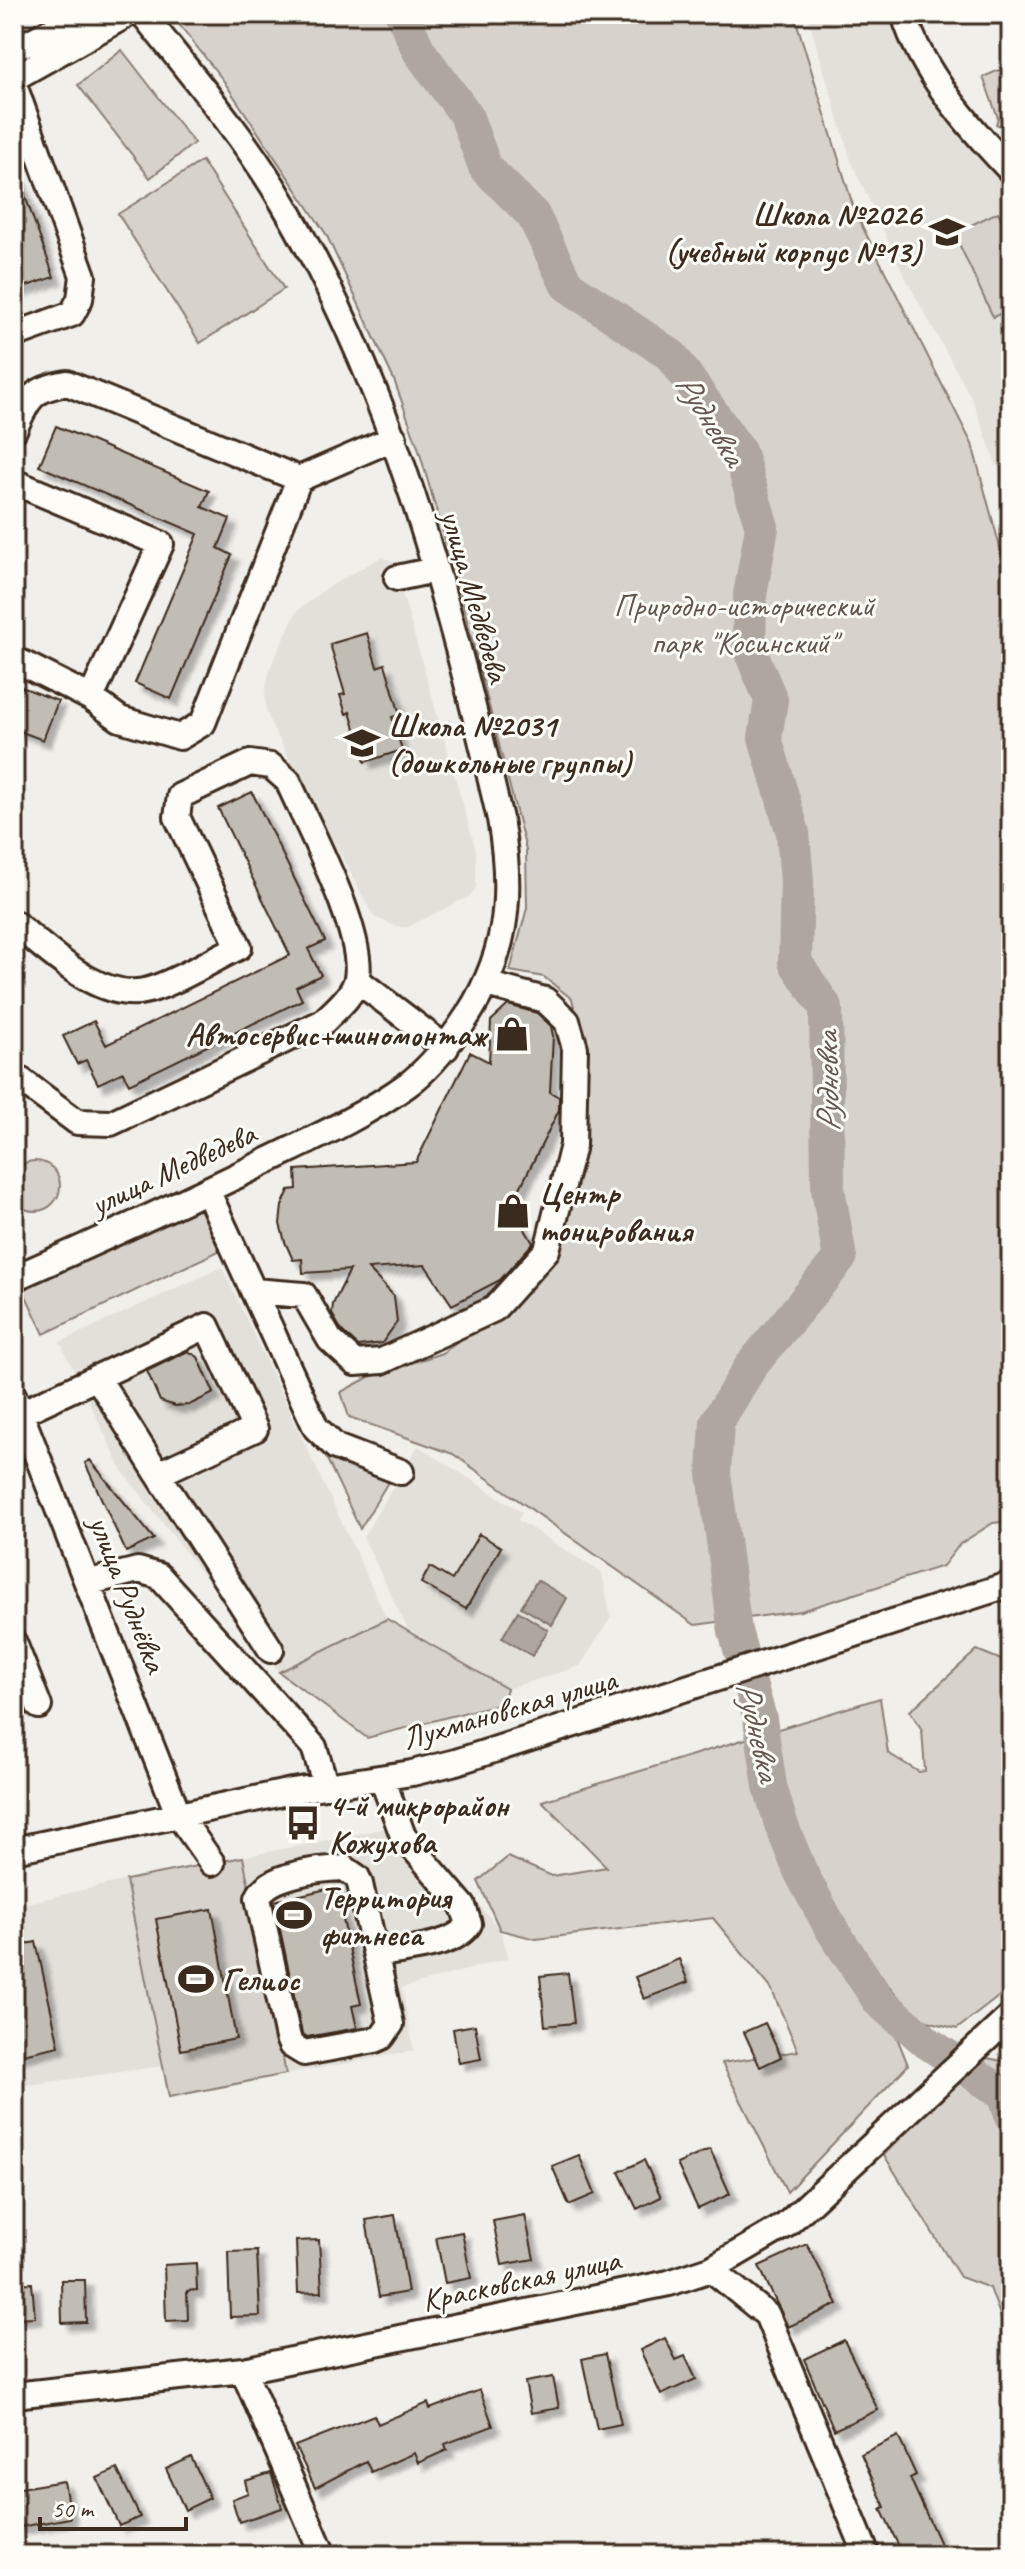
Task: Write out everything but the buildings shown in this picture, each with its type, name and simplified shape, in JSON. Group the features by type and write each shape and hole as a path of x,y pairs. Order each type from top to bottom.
{"street":[{"path":"14,38 21,44 28,43 82,14"},
{"path":"14,78 128,14"},
{"name":"улица Медведева","path":"14,1278 207,1190 366,1111 410,1084 446,1048 486,984 499,954 505,921 506,852 478,724 394,438 347,327 275,190 245,145 143,14"},
{"path":"904,14 909,33 968,127 1011,171"},
{"path":"14,85 83,276 80,299 72,314 14,335"},
{"path":"14,430 27,402 43,387 67,383 299,479"},
{"path":"14,664 22,663 91,698 120,719 180,737 203,723 299,479 394,438"},
{"path":"14,482 161,544 91,698"},
{"path":"397,578 435,570"},
{"path":"14,923 82,974 116,991 147,991 239,947 177,817 180,796 250,763 271,766 288,781 350,927 357,980 347,998 323,1022 111,1123 77,1122 14,1075"},
{"path":"357,980 446,1048"},
{"path":"253,1291 304,1295 330,1340 355,1363 382,1361 494,1309 547,1250 573,1145 575,1048 567,1021 545,1000 486,984"},
{"path":"207,1190 316,1428 336,1447 401,1472"},
{"path":"17,1405 97,1377 207,1326 255,1429 158,1474"},
{"path":"97,1377 271,1650"},
{"name":"улица Руднёвка","path":"17,1405 90,1582 179,1816 212,1863"},
{"path":"90,1582 138,1570 159,1576 314,1747 326,1786"},
{"name":"Лухмановская улица","path":"14,1850 326,1786 382,1778 498,1750 1011,1584"},
{"path":"14,1643 39,1706"},
{"path":"377,1955 459,1935 469,1924 463,1906 403,1836 382,1778"},
{"path":"344,1868 351,1871 360,1884 377,1955 391,2016 388,2031 375,2040 312,2053 297,2050 288,2038 262,1920 258,1898 261,1890 274,1881 344,1868"},
{"name":"Красковская улица","path":"14,2395 243,2370 654,2286 711,2269 786,2225 1011,2016"},
{"path":"711,2269 767,2315 867,2555"},
{"path":"243,2370 323,2555"}],"shaded area":[{"name":"Школа №2026 (учебный корпус №13)","path":"807,14 890,14 920,82 960,133 1011,183 1011,504 973,401 907,281 852,164"},
{"name":"Школа №2031 (дошкольные группы)","path":"381,557 393,561 476,850 476,887 470,896 408,927 398,927 374,917 266,711 265,693 270,668 296,612 327,588"},
{"path":"222,1267 387,1619 279,1672 123,1472 60,1342"},
{"path":"418,1446 522,1512 518,1520 602,1573 611,1617 580,1666 507,1689 407,1628 363,1537"},
{"path":"537,1580 567,1598 552,1625 521,1607"},
{"path":"518,1611 548,1630 532,1656 502,1638"},
{"path":"412,1823 500,1930 509,1958 402,1988 414,2051 286,2074 243,1857"},
{"path":"126,1880 163,2066 14,2087 14,1906"}],"green space":[{"name":"Природно-исторический парк \"Косинский\"","path":"171,14 794,14 855,212 972,444 1011,588 1011,1521 993,1523 960,1544 943,1566 801,1611 695,1625 453,1454 349,1417 341,1392 369,1377 442,1353 524,1290 551,1260 586,1052 572,999 544,977 510,971 527,908 526,850 458,585 418,447 394,380 326,234 223,80"},
{"path":"122,50 194,143 150,178 78,85"},
{"path":"1011,65 1011,131 996,124 998,118 983,77"},
{"path":"202,161 284,289 200,343 118,214"},
{"path":"998,212 1011,239 1011,309 993,317 954,233"},
{"path":"35,1161 52,1169 60,1186 52,1203 35,1211 18,1203 10,1186 18,1169"},
{"path":"202,1205 223,1249 44,1334 23,1290"},
{"path":"322,1449 391,1477 360,1529"},
{"path":"387,1619 507,1689 502,1703 367,1738 279,1672"},
{"path":"977,1650 1011,1664 1011,1987 957,2029 917,2018 866,1960 908,2065 787,2192 722,2063 798,2051 771,1988 713,1918 536,1939 500,1930 478,1881 508,1857 552,1876 607,1867 542,1801 880,1698 888,1753 919,1772 925,1771 922,1730 910,1711"},
{"path":"243,1857 286,2074 169,2097 126,1880"},
{"path":"987,2058 1007,2062 1011,2068 1011,2328 1003,2323 990,2288 960,2277 884,2155 946,2090"}],"waterway":[{"name":"Рудневка","path":"402,14 419,51 466,115 485,167 533,215 567,285 672,356 739,451 762,527 750,595 749,648 771,700 765,738 793,833 797,882 795,962 826,1008 828,1189 840,1258 751,1366 717,1422 714,1473 735,1631 760,1719 770,1786 781,1824 801,1873 831,1928 879,2001 928,2043 1004,2094 1011,2114"}],"place":[{"name":"Школа №2026 (учебный корпус №13)","path":"947,232"},
{"name":"Школа №2031 (дошкольные группы)","path":"362,743"},
{"name":"Автосервис+шиномонтаж","path":"512,1034"},
{"name":"Центр тонирования","path":"513,1211"},
{"name":"4-й микрорайон Кожухова","path":"303,1823"},
{"name":"Территория фитнеса","path":"294,1915"},
{"name":"Гелиос","path":"196,1979"}]}
